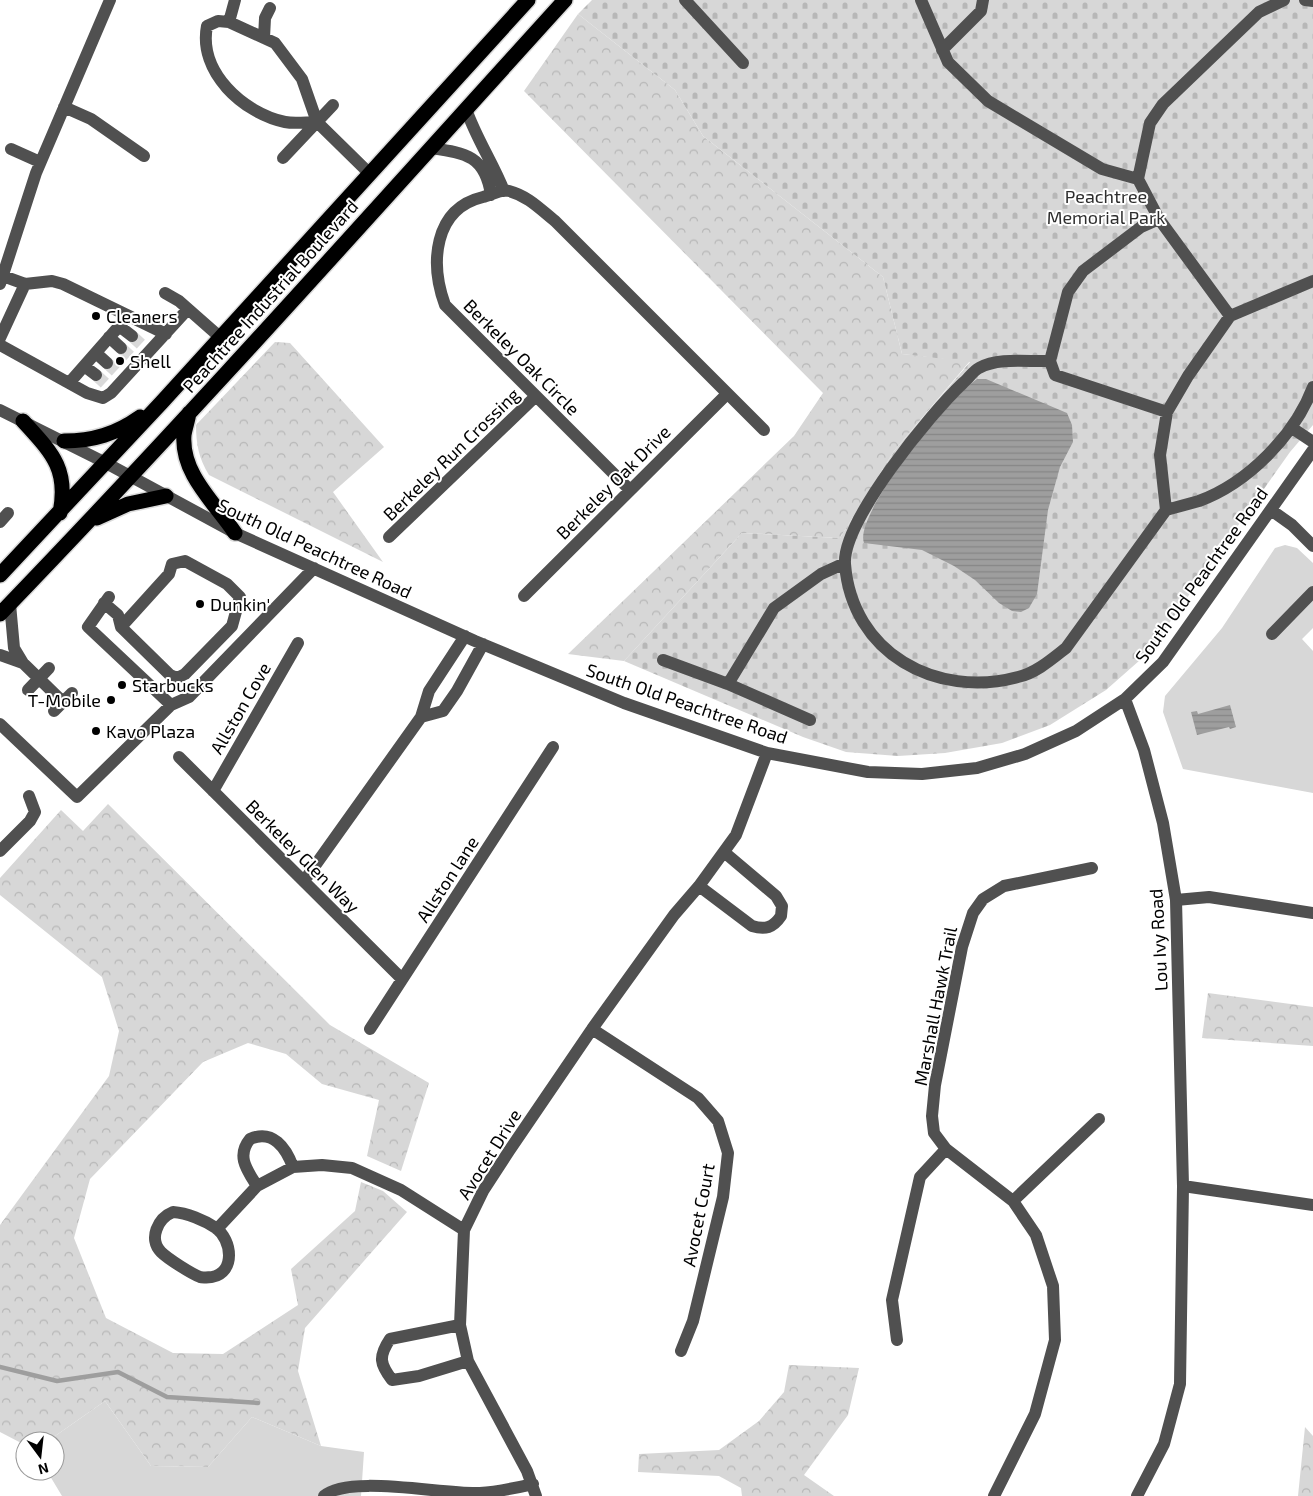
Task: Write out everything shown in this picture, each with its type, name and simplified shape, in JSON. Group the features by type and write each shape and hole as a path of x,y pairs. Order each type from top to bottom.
{"highway":[{"name":"Peachtree Industrial Boulevard","path":"0,575 222,338 528,0"},
{"name":"Peachtree Industrial Boulevard","path":"5,609 131,478 565,0"},
{"path":"64,442 83,441 107,436 125,428 162,402"},
{"path":"190,411 184,435 187,460 198,484 235,533"},
{"path":"22,420 42,442 59,466 64,492 60,513"},
{"path":"84,527 99,516 128,504 166,496"}],"street":[{"path":"110,0 40,162 1,280 26,284 52,281 62,284 166,334"},
{"path":"229,22 235,0"},
{"path":"685,0 744,63"},
{"path":"921,0 948,62 988,101 1102,169 1138,179"},
{"path":"942,50 980,11 983,0"},
{"path":"1230,316 1159,219 1138,179 1150,122 1163,104 1259,12 1284,0"},
{"path":"1305,0 1313,1"},
{"path":"264,38 265,18 270,8"},
{"path":"317,122 288,122 271,118 243,103 221,82 204,41 206,26 218,21 229,22 275,43 302,79 317,122 370,174"},
{"path":"283,158 333,105"},
{"path":"64,107 91,118 144,156"},
{"path":"466,109 474,130 496,169 504,192"},
{"path":"430,148 462,152 483,167 489,180 491,195"},
{"path":"11,149 40,162"},
{"path":"473,160 484,150"},
{"name":"Berkeley Oak Circle","path":"630,490 445,305 436,274 436,251 445,225 468,200 507,190 529,199 555,220 764,430"},
{"path":"1159,219 1141,226 1083,270 1068,292 1050,360 1055,375 1168,412"},
{"path":"1166,510 1160,455 1168,412 1188,376 1230,316 1313,281"},
{"path":"0,338 26,284"},
{"path":"165,294 188,309 222,338"},
{"path":"0,345 87,393 103,398 147,349 166,334 188,309"},
{"path":"70,382 128,316"},
{"path":"119,326 132,336"},
{"path":"109,337 121,348"},
{"path":"96,352 107,363"},
{"path":"1050,360 1006,362 979,368 919,429 872,495 848,546 845,563 854,605 865,625 879,644 902,663 926,675 953,681 985,682 1019,677 1043,665 1066,648 1166,510 1201,500 1252,469 1292,428 1304,410 1313,387"},
{"path":"84,366 96,375"},
{"name":"Berkeley Oak Drive","path":"524,596 727,394"},
{"name":"Berkeley Run Crossing","path":"390,537 536,396"},
{"name":"South Old Peachtree Road","path":"0,410 106,463 235,533 464,636 624,702 767,753 868,772 922,774 977,768 1025,754 1076,731 1125,700 1163,662 1313,450"},
{"path":"1292,428 1313,442"},
{"path":"1271,510 1292,526 1313,546"},
{"path":"119,621 169,574 172,564 186,560 227,584 240,597 232,626 186,674 177,678 170,675 119,621 107,600 88,627 171,705"},
{"path":"728,684 774,608 821,574 845,563"},
{"path":"0,724 77,797 171,705 189,697 314,568"},
{"path":"1272,634 1313,592"},
{"path":"5,609 14,648 23,663 63,702"},
{"path":"304,881 421,717 432,686 464,636"},
{"name":"Allston Cove","path":"213,790 298,643"},
{"path":"421,717 443,710 483,644"},
{"path":"0,655 23,663"},
{"path":"203,656 216,669"},
{"path":"663,660 728,684 810,720"},
{"path":"28,690 49,668"},
{"path":"432,686 452,698"},
{"name":"Lou Ivy Road","path":"1125,700 1144,750 1163,823 1176,900 1183,1186 1180,1384 1164,1444 1137,1496"},
{"name":"Allston lane","path":"370,1029 554,748"},
{"name":"Avocet Drive","path":"534,1490 468,1361 460,1325 464,1230 483,1191 592,1029 674,915 699,886 736,835 767,753"},
{"name":"Berkeley Glen Way","path":"179,757 402,979"},
{"path":"0,851 30,821 35,812 29,796"},
{"path":"699,886 752,926 762,929 770,927 781,916 782,906 776,896 742,870 724,852"},
{"name":"Marshall Hawk Trail","path":"994,1496 1035,1414 1055,1340 1053,1286 1036,1235 1013,1201 946,1149 934,1132 932,1116 962,947 973,914 983,900 1004,886 1092,868"},
{"path":"1176,900 1209,897 1313,913"},
{"name":"Avocet Court","path":"592,1029 698,1098 718,1121 728,1153 723,1197 694,1321 681,1351"},
{"path":"1013,1201 1099,1119"},
{"path":"257,1186 244,1164 243,1154 250,1139 265,1136 275,1140 284,1147 294,1167"},
{"path":"897,1340 892,1300 920,1177 946,1149"},
{"path":"217,1229 257,1186 294,1167 322,1165 352,1168 400,1190 464,1230"},
{"path":"1183,1186 1313,1205"},
{"path":"173,1212 185,1213 217,1229 228,1244 229,1259 224,1271 214,1276 202,1278 161,1252 155,1242 159,1223 166,1215 173,1212"},
{"path":"460,1325 390,1340 382,1350 382,1366 392,1380 435,1372 468,1361"},
{"path":"324,1496 342,1487 393,1486 449,1493 479,1494 534,1490"}],"green space":[{"name":"Peachtree Memorial Park","path":"592,0 1313,0 1313,425 1290,452 1148,653 1106,690 1050,725 1002,743 945,753 898,756 846,752 803,737 624,661 742,533 840,538 894,451 970,362 902,354 883,277 703,136 675,90 578,14"},
{"path":"578,14 675,90 703,136 883,277 902,354 970,361 894,451 840,538 742,533 624,661 568,654 794,436 823,393 524,91"},
{"path":"275,342 290,343 384,447 333,492 383,562 209,475 203,463 199,451 196,425"},
{"path":"1285,545 1297,548 1313,563 1313,628 1302,639 1313,651 1313,793 1183,769 1163,712 1165,696 1222,628 1275,548"},
{"path":"108,804 330,1025 429,1083 401,1171 367,1156 379,1100 322,1084 286,1054 248,1043 203,1062 90,1179 74,1238 106,1318 173,1353 223,1354 298,1305 291,1269 355,1211 361,1182 383,1191 407,1212 305,1328 298,1371 321,1446 252,1417 208,1467 151,1466 105,1401 62,1431 15,1431 15,1440 0,1432 0,1225 109,1076 119,1031 102,977 0,895 0,878 61,810 83,831"},
{"path":"1208,993 1313,1007 1313,1046 1202,1038"},
{"path":"789,1365 859,1368 848,1415 804,1475 834,1496 742,1496 741,1488 719,1476 638,1472 639,1454 719,1450 759,1421 784,1392"},
{"path":"105,1401 151,1466 208,1467 252,1417 321,1446 364,1452 361,1496 62,1496 53,1481 65,1481 65,1431 62,1431"},
{"path":"1305,1427 1313,1436 1313,1496 1298,1496"}],"shaded area":[{"path":"977,379 986,379 1067,413 1072,425 1073,442 1060,467 1048,510 1037,594 1029,608 1021,612 1012,611 999,603 975,580 954,566 922,550 864,543 865,528 873,508 888,483 927,431 964,390"},
{"path":"1230,705 1236,727 1197,735 1191,712 1197,711 1198,714"}],"waterway":[{"path":"0,1367 57,1381 118,1372 167,1397 258,1403"}],"tunnel":[{"path":"132,336 144,347"},
{"path":"121,348 133,359"},
{"path":"107,363 119,374"},
{"path":"96,375 108,386"}],"place":[{"name":"Cleaners","path":"96,316"},
{"name":"Shell","path":"120,361"},
{"name":"Dunkin'","path":"200,604"},
{"name":"Starbucks","path":"122,685"},
{"name":"T-Mobile","path":"111,700"},
{"name":"Kavo Plaza","path":"96,731"}]}
